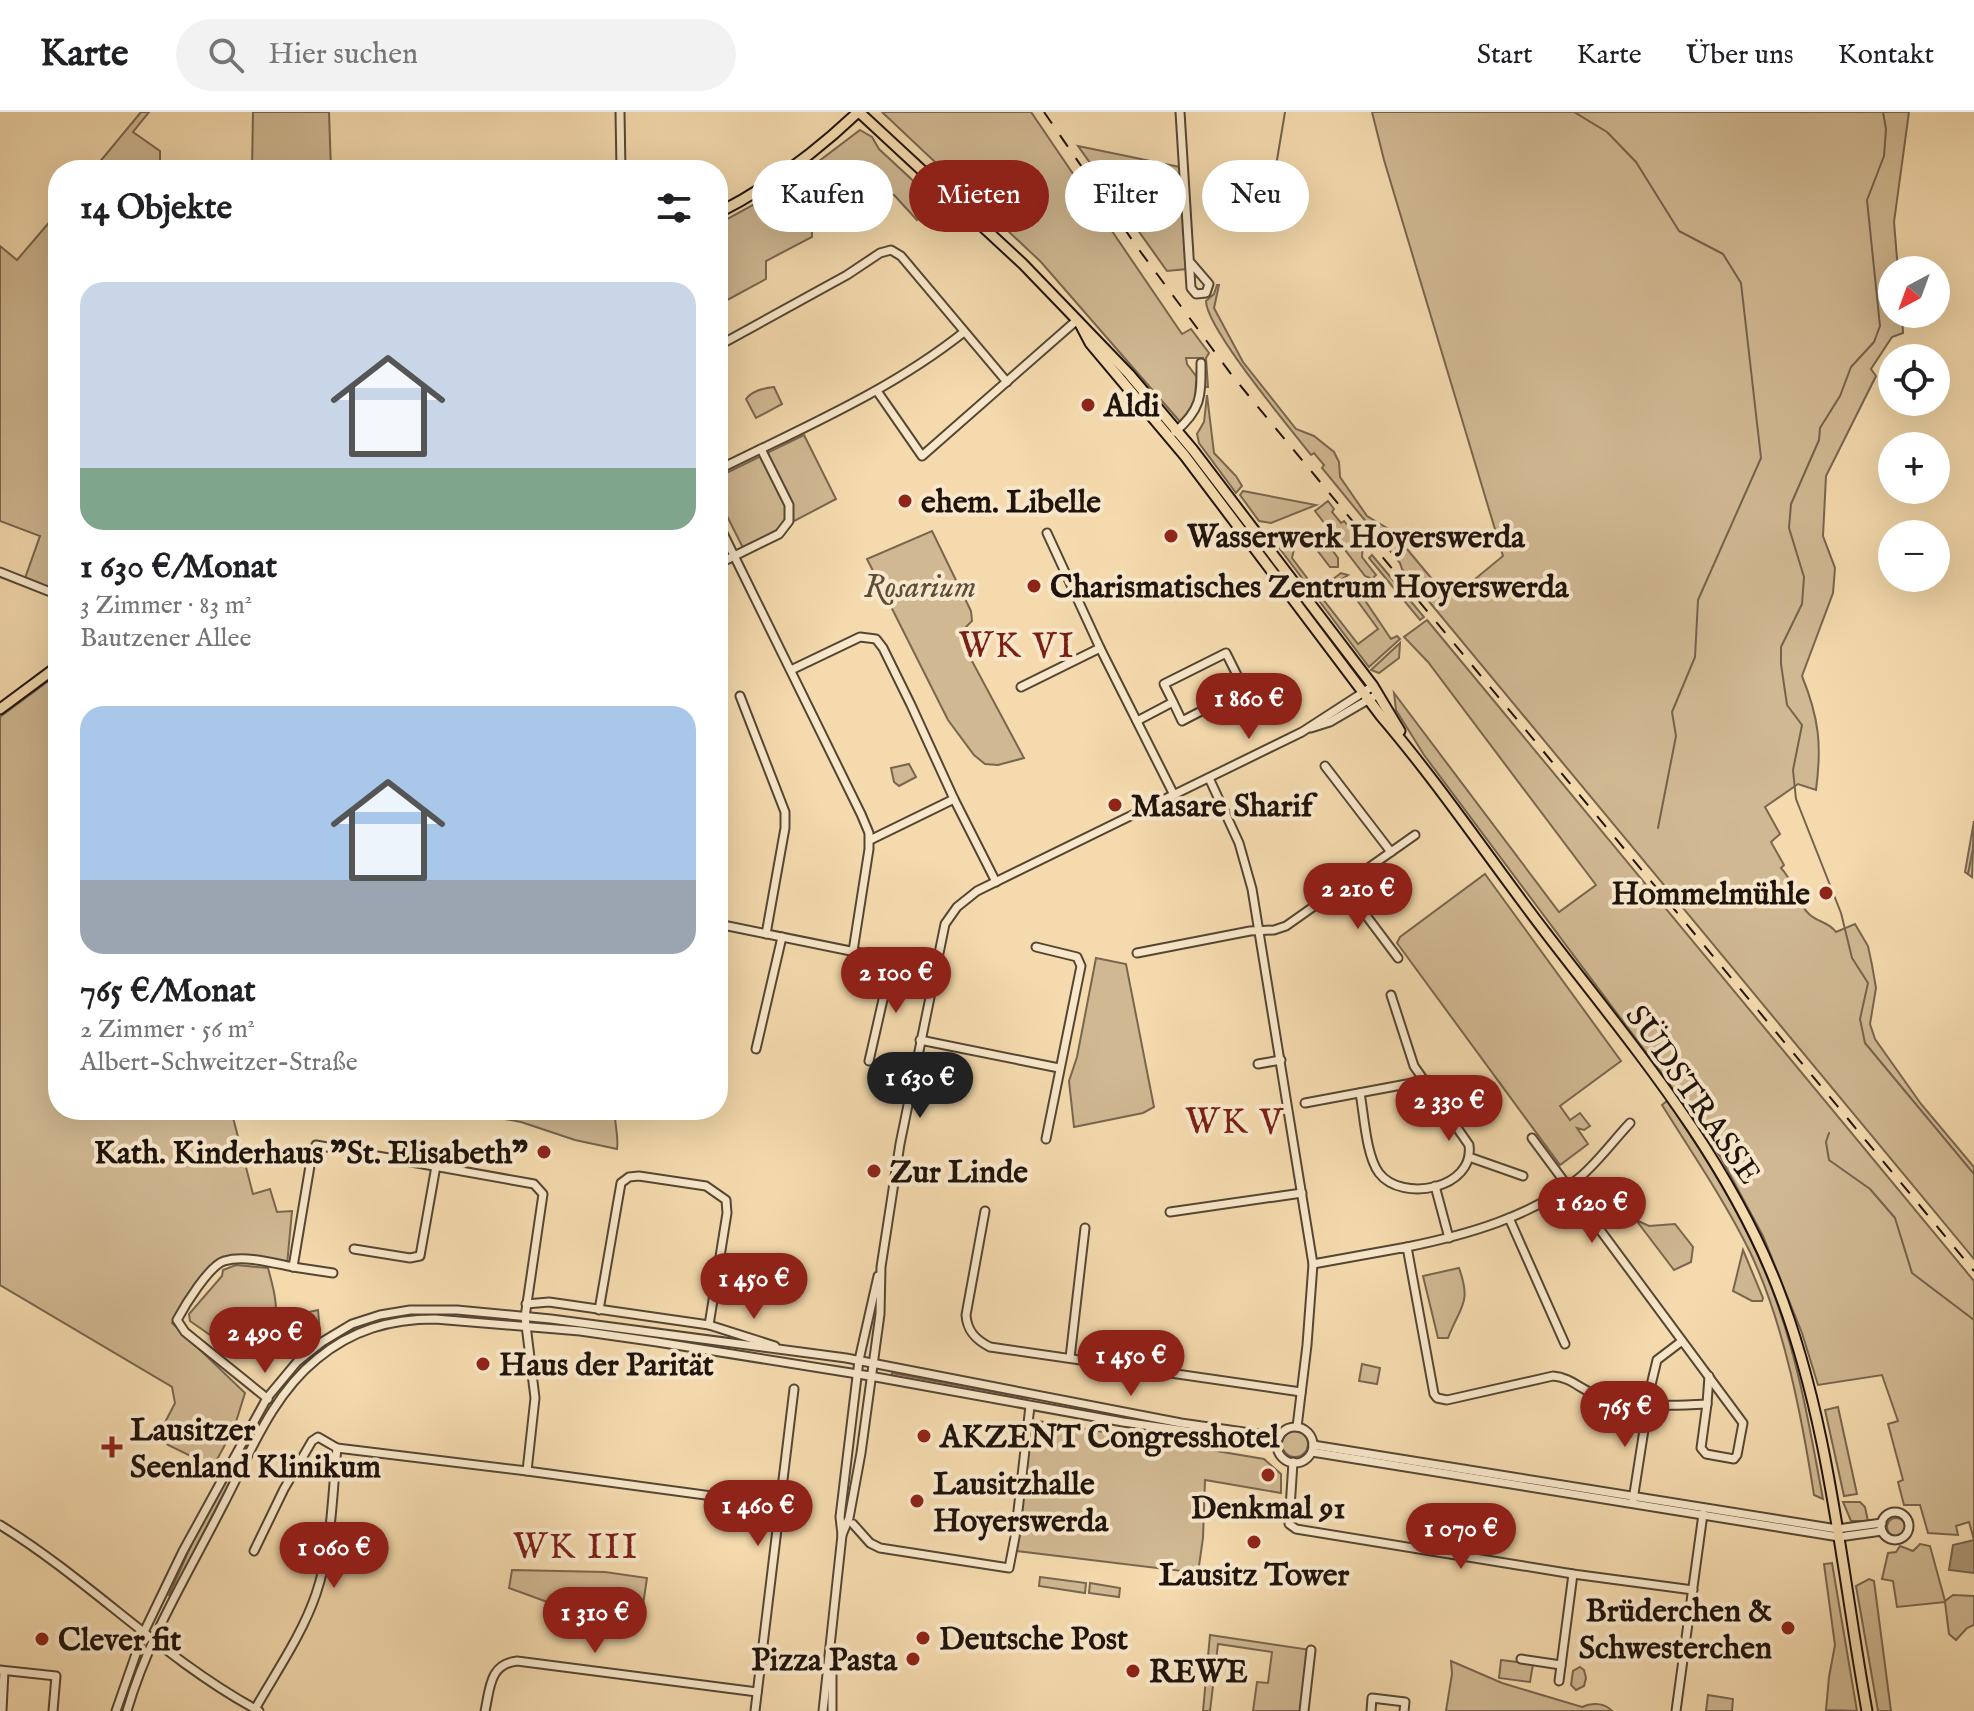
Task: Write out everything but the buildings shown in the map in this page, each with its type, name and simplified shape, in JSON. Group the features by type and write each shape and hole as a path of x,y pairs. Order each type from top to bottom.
{"main road":[{"path":"728,208 764,189 798,165 858,112"},
{"name":"SÜDSTRASSE","path":"858,112 1023,264 1078,322 1090,343 1173,434 1371,693 1504,878 1678,1107 1732,1191 1768,1265 1796,1339 1821,1434 1867,1711"},
{"path":"0,709 48,673"}],"street":[{"path":"620,112 621,160"},
{"path":"1180,112 1191,263"},
{"path":"728,340 891,250 901,256 1007,382"},
{"path":"877,391 922,456 1078,322"},
{"path":"728,465 877,391 922,364 964,332"},
{"path":"1173,434 1195,412 1199,402 1201,363"},
{"path":"728,559 782,532 790,518 789,505 761,449"},
{"path":"1047,533 1100,648 1174,795"},
{"path":"728,544 856,802 870,840 853,951"},
{"path":"0,572 48,591"},
{"path":"791,670 860,637 876,639 996,882"},
{"path":"1021,687 1100,648"},
{"path":"1226,653 1244,689 1182,721 1173,702 1164,684 1226,653"},
{"path":"842,1535 849,1518 858,1471 880,1314 881,1267 900,1144 941,935 951,914 965,899 996,882 1302,732 1371,693"},
{"path":"740,696 785,812 785,828 766,934"},
{"path":"1137,721 1173,702"},
{"path":"1325,766 1391,852"},
{"path":"1209,778 1243,853 1260,930 1313,1264 1297,1427"},
{"path":"870,840 954,799"},
{"path":"1137,953 1274,930 1294,922 1415,835"},
{"path":"1344,886 1398,958"},
{"path":"728,926 934,968"},
{"path":"756,1049 782,937"},
{"path":"1036,947 1073,956 1080,962 1046,1139"},
{"path":"869,1061 892,960"},
{"path":"1360,1093 1373,1162 1381,1175 1395,1186 1409,1190 1435,1186 1456,1176 1469,1157 1468,1143 1414,1066 1391,995"},
{"path":"920,1040 1059,1068"},
{"path":"1258,1064 1281,1060"},
{"path":"1305,1103 1423,1081"},
{"path":"1313,1264 1449,1238 1509,1218 1582,1175 1630,1123"},
{"path":"1532,1138 1709,1376 1743,1423 1734,1459 1706,1454 1701,1448 1709,1376"},
{"path":"293,1267 316,1145 534,1184 542,1191 525,1321 535,1398 527,1471"},
{"path":"1469,1157 1523,1176"},
{"path":"354,1249 410,1258 420,1256 436,1166"},
{"path":"599,1310 621,1183 629,1177 639,1176 706,1186 726,1200 727,1213 709,1325"},
{"path":"1435,1186 1449,1238"},
{"path":"1170,1212 1302,1193"},
{"path":"985,1211 966,1315 973,1335 990,1347 1301,1392"},
{"path":"1509,1218 1565,1344"},
{"path":"1070,1358 1085,1228"},
{"path":"1407,1247 1437,1398 1447,1400 1553,1376 1569,1379 1594,1394 1647,1407 1707,1404"},
{"path":"277,1405 185,1332 177,1320 204,1279 223,1261 243,1260 333,1273"},
{"path":"823,1711 842,1535 840,1517 859,1360 872,1292 881,1267"},
{"path":"526,1304 549,1302 709,1325 788,1351"},
{"path":"116,1711 143,1634 183,1551 267,1398 306,1354 336,1332 369,1318 431,1309 859,1360 1278,1441"},
{"path":"127,1711 152,1641 277,1405 315,1360 349,1337 374,1326 414,1319 525,1321 870,1376 1030,1406 1278,1441"},
{"path":"1634,1500 1657,1360 1682,1341"},
{"path":"755,1711 794,1389"},
{"path":"853,1524 870,1543 880,1548 1009,1568 1030,1406"},
{"path":"1297,1427 1308,1433 1312,1448 1304,1460 1293,1462 1281,1456 1278,1441 1286,1429 1297,1427"},
{"path":"254,1551 284,1489 313,1440 321,1437 337,1448 779,1505"},
{"path":"0,1525 65,1568 152,1641 229,1695 257,1710 304,1622 318,1588 328,1539 337,1448"},
{"path":"1312,1448 1838,1533"},
{"path":"1293,1462 1289,1524 1292,1527 1573,1574 1693,1590"},
{"path":"1634,1500 1703,1514 1838,1533 1882,1527"},
{"path":"1676,1711 1703,1514"},
{"path":"1559,1681 1573,1574"},
{"path":"1196,1577 1224,1580"},
{"path":"830,1633 834,1677 832,1711"},
{"path":"1304,1711 1311,1650"},
{"path":"1521,1659 1561,1665"},
{"path":"485,1711 495,1671 504,1663 517,1661 757,1692"},
{"path":"2,1711 2,1671 56,1676 53,1711"},
{"path":"1371,1711 1372,1698 1405,1702 1404,1711"}],"green space":[{"path":"141,112 149,112 133,132 160,151 160,160 101,160"},
{"path":"253,112 329,112 331,160 252,160"},
{"path":"882,112 1031,112 1065,162 1065,232 1113,232 1182,334 1191,329 1209,353 1206,358 1208,387 1205,387 1203,358 1186,358 1199,380 1196,403 1182,424 1041,262 1009,232 1049,232 1049,160 933,160"},
{"path":"1372,112 1909,112 1894,222 1897,256 1878,256 1878,328 1903,328 1903,333 1892,337 1887,344 1878,344 1878,358 1871,369 1876,376 1826,476 1823,536 1835,568 1833,593 1802,676 1818,732 1816,790 1798,784 1765,807 1780,834 1771,842 1784,865 1781,868 1805,909 1836,932 1855,924 1868,946 1876,988 1870,1024 1875,1039 1921,1104 1974,1167 1974,1259 1402,569 1219,333 1206,301 1214,294 1217,285 1214,308 1243,362 1296,429 1314,436 1334,452 1339,462 1340,477 1367,516 1392,531 1442,591 1457,594 1503,556"},
{"path":"860,130 872,137 891,160 820,160"},
{"path":"1078,146 1146,160 1088,160"},
{"path":"893,162 909,177 909,211 894,195"},
{"path":"752,206 752,232 812,232 812,237 766,261 766,279 728,300 728,219"},
{"path":"48,224 48,591 24,581 40,536 0,521 0,246 17,260"},
{"path":"1139,232 1184,232 1187,269 1167,271"},
{"path":"774,387 782,404 756,418 746,399 758,390"},
{"path":"1207,395 1214,453 1242,486 1236,493 1199,443 1197,434 1204,422"},
{"path":"804,435 836,499 743,548 728,518 728,472"},
{"path":"1243,491 1316,505 1271,523 1259,521 1240,495"},
{"path":"1328,501 1334,509 1332,512 1341,523 1344,521 1363,545 1362,557 1376,575 1372,579 1365,576 1315,511"},
{"name":"Rosarium","path":"932,531 971,611 972,621 958,635 1024,758 998,765 985,764 974,755 948,720 867,559"},
{"path":"1282,531 1287,532 1295,545 1292,558 1317,591 1341,573 1348,575 1319,594 1358,644 1378,629 1348,588 1351,580 1356,581 1354,584 1391,639 1397,636 1400,639 1369,667 1271,537"},
{"path":"1322,546 1333,551 1338,558 1338,567 1330,567 1317,550"},
{"path":"1372,555 1424,617 1420,620 1369,558"},
{"path":"1427,620 1974,1281 1974,1540 1969,1522 1956,1526 1958,1535 1928,1533 1920,1505 1904,1505 1898,1482 1903,1480 1888,1424 1898,1421 1882,1375 1818,1385 1802,1333 1763,1236 1721,1158 1669,1083 1424,755 1396,710 1394,693 1559,912 1596,885 1428,662 1404,637"},
{"path":"1400,643 1399,658 1379,673 1371,670"},
{"path":"48,681 48,1120 234,1120 253,1194 270,1189 277,1212 292,1211 287,1265 249,1260 214,1268 172,1323 245,1393 234,1428 213,1467 168,1445 158,1436 175,1403 172,1387 0,1285 0,717"},
{"path":"909,764 916,777 899,786 894,782 891,768"},
{"path":"1974,821 1972,877 1965,872"},
{"path":"1485,874 1621,1061 1560,1106 1570,1120 1580,1113 1590,1126 1584,1130 1577,1128 1588,1144 1560,1165 1397,943 1400,937"},
{"path":"1096,958 1126,964 1154,1107 1143,1113 1074,1127 1069,1081 1077,1057"},
{"path":"1667,1101 1726,1193 1773,1292 1796,1368 1823,1499 1814,1495 1790,1371 1762,1280 1730,1214 1662,1105"},
{"path":"510,1120 615,1120 617,1149 575,1140"},
{"path":"1636,1220 1649,1226 1675,1224 1693,1247 1691,1262 1674,1270"},
{"path":"1743,1250 1762,1301 1752,1301 1733,1291"},
{"path":"236,1265 268,1268 276,1308 272,1330 266,1340 243,1358 190,1321 189,1314 222,1276 223,1270"},
{"path":"1459,1268 1463,1280 1463,1304 1448,1338 1438,1338 1423,1276"},
{"path":"318,1310 320,1333 305,1344 286,1337 283,1326 287,1317"},
{"path":"444,1313 507,1318 507,1321 426,1317 375,1324 351,1333 305,1365 303,1362 318,1349 351,1330 387,1319"},
{"path":"1362,1364 1380,1368 1377,1384 1359,1381"},
{"path":"892,1373 1027,1398 892,1376"},
{"path":"1838,1407 1857,1494 1844,1496 1825,1410"},
{"path":"263,1417 169,1595 193,1541"},
{"path":"1032,1420 1264,1459 1281,1474 1281,1493 1205,1480 1198,1573 1017,1551"},
{"path":"1295,1431 1304,1435 1308,1444 1304,1453 1295,1457 1286,1453 1282,1444 1286,1435"},
{"path":"1843,1502 1860,1502 1865,1507 1868,1521 1851,1521"},
{"path":"1896,1518 1905,1527 1896,1536 1887,1527"},
{"path":"1920,1544 1930,1546 1945,1601 1953,1595 1974,1596 1974,1625 1956,1640 1949,1634 1945,1602 1897,1607 1893,1581 1882,1579 1888,1553 1896,1552 1900,1546 1913,1551"},
{"path":"1832,1563 1857,1711 1826,1710 1835,1645 1824,1564"},
{"path":"512,1570 605,1572 647,1578 641,1618 550,1603 509,1588"},
{"path":"1040,1577 1086,1583 1085,1593 1039,1586"},
{"path":"1869,1579 1874,1581 1891,1711 1878,1711 1856,1586"},
{"path":"1090,1583 1120,1588 1119,1597 1089,1593"},
{"path":"1210,1635 1311,1650 1304,1711 1253,1711 1257,1682 1268,1683 1272,1652 1218,1644 1210,1711 1203,1711"},
{"path":"1501,1660 1533,1664 1530,1682 1499,1678"},
{"path":"1451,1661 1502,1683 1582,1707 1598,1704 1612,1711 1446,1711"},
{"path":"1580,1667 1586,1678 1584,1686 1576,1690 1571,1685 1573,1671"},
{"path":"1708,1695 1733,1699 1732,1711 1706,1711"}],"shaded area":[{"path":"1974,1540 1974,1573 1949,1570 1953,1545"}],"waterway":[{"path":"1277,160 1285,112"},
{"path":"1574,112 1607,132 1636,162 1679,231 1723,254 1741,283 1761,458 1698,600 1695,657 1672,712 1676,736 1658,828"},
{"path":"1883,112 1886,129 1884,156 1867,200 1880,326 1874,342 1851,367 1840,396 1820,428 1819,440 1791,504 1789,528 1804,577 1802,604 1781,647 1781,664 1787,705 1802,725 1793,770 1796,799 1841,913 1852,958 1868,983 1860,1019 1865,1043 1974,1174"},
{"path":"1968,874 1974,843"},
{"path":"1829,1133 1826,1142 1829,1160 1870,1189 1895,1218 1912,1273 1974,1320"}],"railway":[{"path":"1044,112 1137,247 1234,378 1974,1271"}],"place":[{"name":"Aldi","path":"1088,405"},
{"name":"ehem. Libelle","path":"905,501"},
{"name":"Wasserwerk Hoyerswerda","path":"1171,536"},
{"name":"Charismatisches Zentrum Hoyerswerda","path":"1034,586"},
{"name":"Masare Sharif","path":"1115,805"},
{"name":"Hommelmühle","path":"1826,893"},
{"name":"Kath. Kinderhaus \"St. Elisabeth\"","path":"544,1152"},
{"name":"Zur Linde","path":"874,1171"},
{"name":"Haus der Parität","path":"483,1364"},
{"name":"AKZENT Congresshotel","path":"924,1436"},
{"name":"Lausitzer Seenland Klinikum","path":"112,1447"},
{"name":"Denkmal 91","path":"1268,1475"},
{"name":"Lausitzhalle Hoyerswerda","path":"917,1501"},
{"name":"Lausitz Tower","path":"1254,1542"},
{"name":"Brüderchen & Schwesterchen","path":"1788,1628"},
{"name":"Deutsche Post","path":"923,1638"},
{"name":"Clever fit","path":"42,1639"},
{"name":"Pizza Pasta","path":"913,1659"},
{"name":"REWE","path":"1133,1671"}],"district":[{"name":"WK VI","path":"1017,644"},
{"name":"WK V","path":"1235,1120"},
{"name":"WK III","path":"576,1545"}]}
